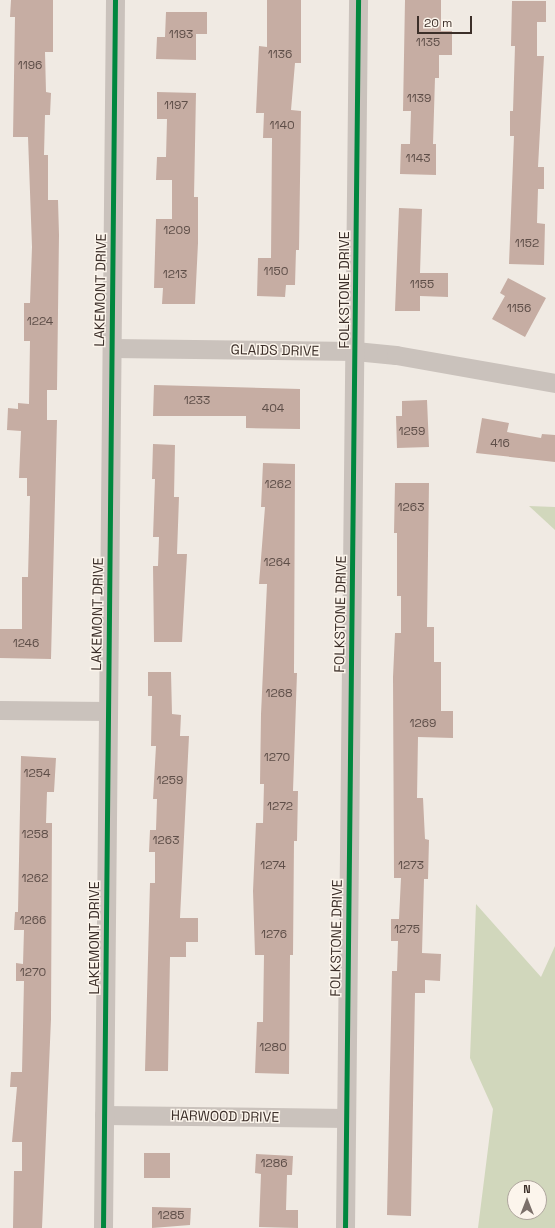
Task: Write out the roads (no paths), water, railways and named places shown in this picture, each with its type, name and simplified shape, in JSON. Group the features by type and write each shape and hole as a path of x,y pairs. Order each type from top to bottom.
{"street":[{"name":"LAKEMONT DRIVE","path":"103,1228 115,0"},
{"name":"FOLKSTONE DRIVE","path":"345,1228 358,0"},
{"name":"GLAIDS DRIVE","path":"112,348 355,352 396,355 555,383"},
{"path":"0,710 108,711"},
{"name":"HARWOOD DRIVE","path":"104,1115 346,1118"}]}
